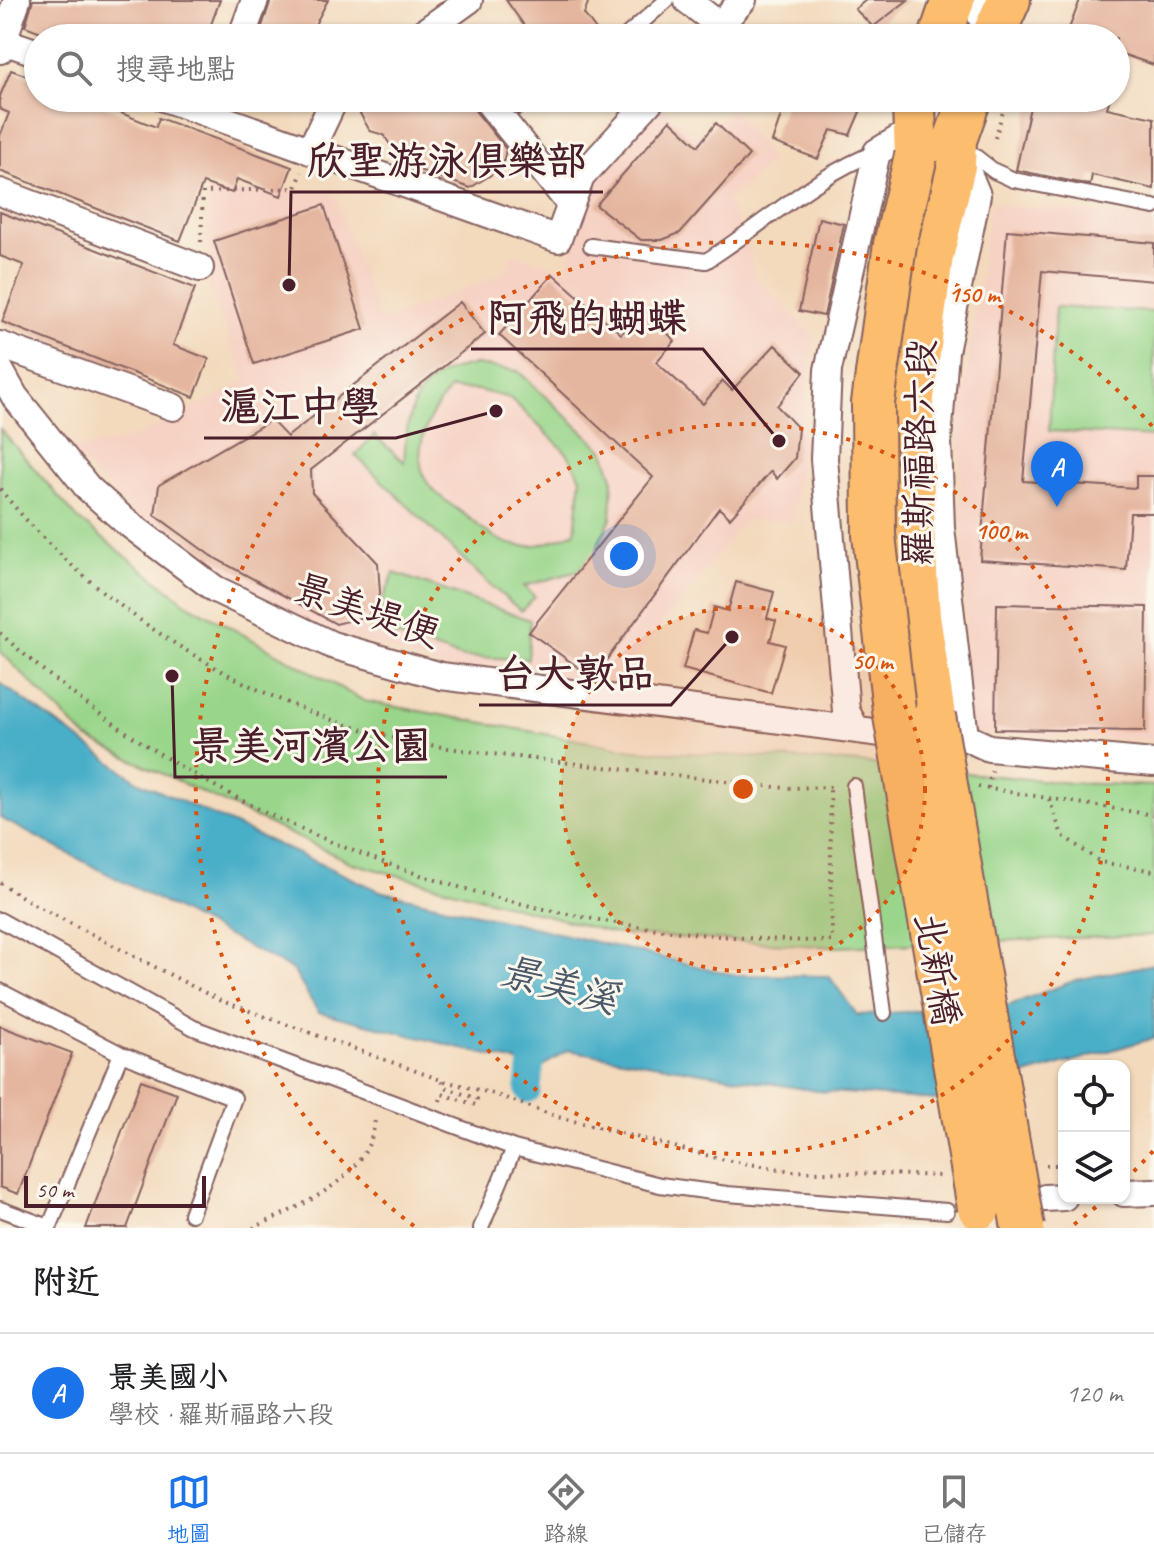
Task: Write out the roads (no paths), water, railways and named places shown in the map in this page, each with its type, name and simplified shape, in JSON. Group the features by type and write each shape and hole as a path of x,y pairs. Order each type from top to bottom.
{"main road":[{"path":"945,24 953,0"},
{"path":"997,24 1009,0"},
{"name":"羅斯福路六段","path":"913,727 919,617 914,544 912,404 932,256 933,139 957,112"},
{"name":"北新橋","path":"913,727 1044,1208"},
{"name":"北新橋","path":"913,727 965,1219"}],"street":[{"path":"17,0 2,46 24,50"},
{"path":"246,24 255,0"},
{"path":"440,24 469,0"},
{"path":"687,0 707,24"},
{"path":"720,24 743,0"},
{"path":"976,0 985,24"},
{"path":"228,112 310,151 558,239 581,177 640,112"},
{"path":"310,151 328,112"},
{"path":"496,112 570,204"},
{"path":"913,727 846,711 824,459 828,370 933,139"},
{"path":"0,192 200,268"},
{"path":"0,345 173,407"},
{"name":"景美堤便","path":"0,370 15,397 88,488 125,521 215,589 332,645 441,676 913,727 989,748 1154,763"},
{"path":"1130,1193 1154,1192"}],"lane":[{"path":"640,24 667,0"},
{"path":"591,246 706,261 860,158 933,139 1014,180 1154,207"},
{"path":"854,786 884,1013"},
{"path":"0,920 194,1028 514,1148 660,1185 965,1219"},
{"path":"0,991 121,1054 234,1098 191,1214"},
{"path":"0,1209 49,1228 121,1054"},
{"path":"481,1228 514,1148"}],"water":[{"name":"景美溪","path":"0,683 139,782 380,891 735,975 829,976 857,1015 1010,1005 1076,980 1154,964 1154,1038 1077,1060 1058,1060 1058,1066 938,1100 817,1091 568,1050 540,1068 318,1012 293,970 0,818"}],"waterway":[{"path":"528,1090 536,1030"}],"place":[{"name":"欣聖游泳俱樂部","path":"289,285"},
{"name":"滬江中學","path":"496,411"},
{"name":"阿飛的蝴蝶","path":"779,441"},
{"name":"景美國小","path":"1057,507"},
{"name":"台大敦品","path":"732,637"},
{"name":"景美河濱公園","path":"172,676"}]}
